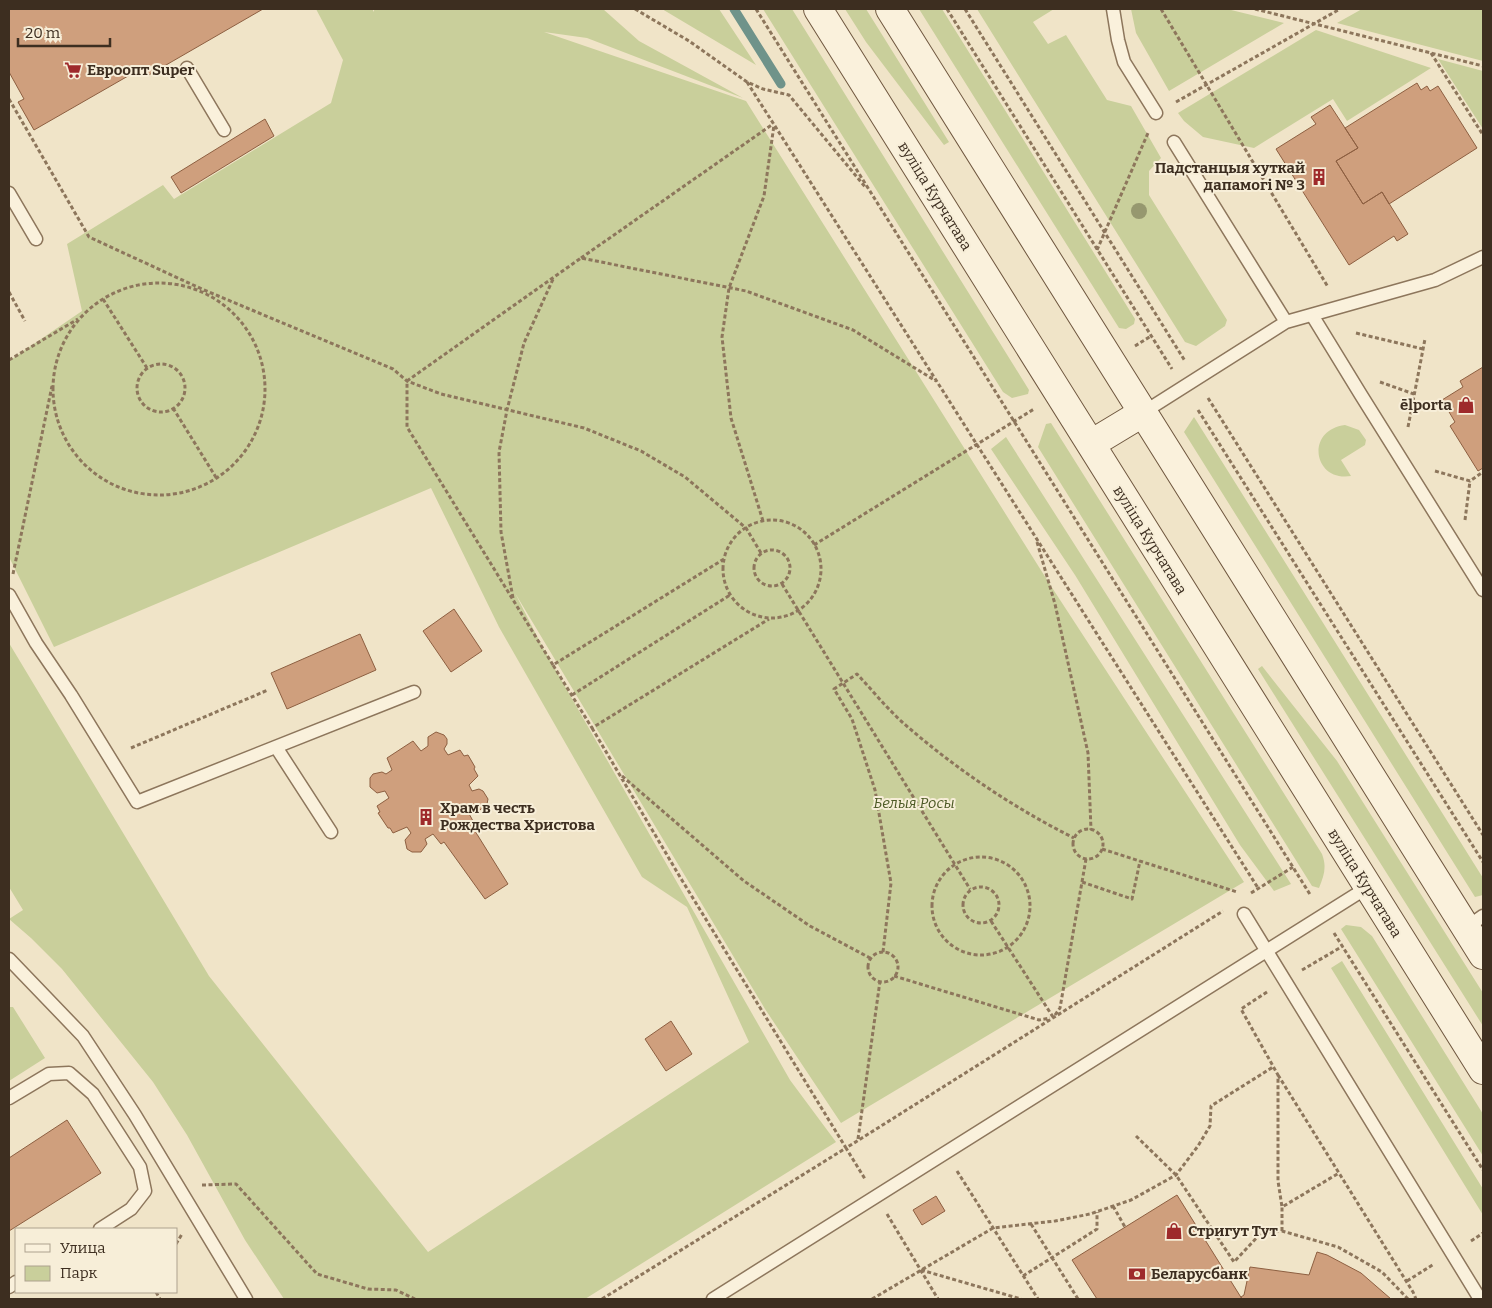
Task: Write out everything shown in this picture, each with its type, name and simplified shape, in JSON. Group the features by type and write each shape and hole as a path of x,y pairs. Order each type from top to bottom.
{"main road":[{"name":"вуліца Курчатава","path":"818,9 1483,1070"},
{"path":"890,9 1144,412 1474,922 1483,955"},
{"path":"1091,444 1144,412"}],"lane":[{"path":"1113,9 1124,62 1156,113"},
{"path":"187,68 224,130"},
{"path":"1174,142 1286,322"},
{"path":"9,193 36,239"},
{"path":"1144,412 1286,322 1435,280 1483,257"},
{"path":"1312,315 1483,590"},
{"path":"9,595 36,643 71,695 137,802 414,692"},
{"path":"276,747 331,832"},
{"path":"713,1299 1368,886"},
{"path":"1244,914 1480,1299"},
{"path":"9,959 83,1036 179,1185 246,1299"},
{"path":"9,1098 49,1074 69,1073 93,1094 140,1168 145,1191 131,1209 102,1228"}],"path":[{"path":"636,9 689,41 747,82 763,89 789,95 875,199"},
{"path":"756,9 1483,1170"},
{"path":"947,9 1177,376"},
{"path":"964,9 1483,835"},
{"path":"1161,9 1332,295"},
{"path":"1255,9 1483,66"},
{"path":"1098,250 1156,113 1340,9"},
{"path":"1430,53 1483,135"},
{"path":"747,82 1259,888"},
{"path":"9,98 89,238 204,290 393,369 407,381 441,394 584,428 641,451 685,477 746,528 761,553"},
{"path":"407,381 774,124"},
{"path":"763,521 731,418 722,337 729,288 764,196 774,124"},
{"path":"581,258 746,291 853,330 939,383"},
{"path":"514,601 501,532 500,452 507,410 524,343 554,277"},
{"path":"9,360 78,319 103,299 136,285 171,283 204,290 233,313 254,342 264,377 262,412 249,445 217,479 194,490 159,496 123,489 92,472 69,447 55,415 53,381"},
{"path":"9,292 26,321"},
{"path":"103,299 147,368"},
{"path":"9,595 60,348 78,319"},
{"path":"1356,333 1423,349"},
{"path":"1407,432 1425,340"},
{"path":"159,363 167,364 180,373 185,388 179,403 173,408 158,412 144,405 139,398 137,383 147,368 159,363"},
{"path":"1375,380 1414,394"},
{"path":"407,381 407,427 572,695 680,877 938,1299"},
{"path":"173,408 217,479"},
{"path":"1198,410 1483,862"},
{"path":"814,545 1014,422"},
{"path":"1430,469 1470,481"},
{"path":"1465,524 1470,481 1483,472"},
{"path":"763,521 780,521 796,526 809,537 818,551 821,568 819,584 811,599 799,610 785,617 769,619 754,615 740,607 730,595 724,581 722,565 726,550 735,537 746,528 763,521"},
{"path":"1036,536 1055,604 1088,753 1091,830"},
{"path":"773,549 788,558 791,569 790,575 782,584 770,586 759,580 754,569 757,557 761,553 773,549"},
{"path":"553,666 724,559"},
{"path":"782,584 970,889"},
{"path":"572,695 730,595"},
{"path":"592,728 769,619"},
{"path":"883,952 890,883 875,790 852,719 834,689 857,674 901,720 962,770 1040,820 1074,838"},
{"path":"109,758 268,690"},
{"path":"620,774 744,881 810,926 870,958"},
{"path":"1091,830 1102,839 1102,848 1096,856 1086,859 1074,851 1074,838 1082,831 1091,830"},
{"path":"1102,848 1238,892"},
{"path":"973,857 989,857 1005,863 1018,873 1027,888 1030,904 1028,921 1020,936 1008,947 994,953 978,955 963,952 949,944 939,932 933,918 932,902 935,887 944,873 955,864 973,857"},
{"path":"894,976 1039,1020 1053,1017 1060,1008 1086,859"},
{"path":"1082,882 1132,899 1140,861"},
{"path":"1247,895 1293,867"},
{"path":"982,886 993,890 997,894 1000,906 999,912 991,921 979,923 968,917 963,906 963,900 970,889 982,886"},
{"path":"602,1299 1224,910"},
{"path":"991,921 1053,1017"},
{"path":"1343,946 1285,980 1241,1009 1273,1067 1416,1299"},
{"path":"883,952 892,955 897,963 894,976 888,981 875,980 868,968 870,958 883,952"},
{"path":"858,1140 880,981"},
{"path":"872,1299 993,1228 1055,1221 1097,1212 1131,1200 1176,1175 1198,1146 1210,1126 1211,1106 1273,1067"},
{"path":"1278,1075 1278,1181 1282,1207 1282,1231"},
{"path":"1136,1136 1176,1175 1234,1262 1262,1232 1282,1231 1338,1247 1382,1272 1408,1299"},
{"path":"946,1153 1038,1299"},
{"path":"1282,1207 1339,1172"},
{"path":"179,1185 236,1184 317,1274 368,1289 396,1290 415,1299"},
{"path":"1113,1206 1125,1227"},
{"path":"1023,1276 1097,1228 1097,1212"},
{"path":"1031,1224 1078,1299"},
{"path":"921,1270 1021,1299"}],"green space":[{"name":"Белыя Росы","path":"316,9 373,9 373,12 375,9 603,9 639,41 743,98 587,38 544,32 746,101 1049,583 1244,882 841,1123 765,1009 515,593 543,648 790,1080 836,1142 585,1299 284,1299 245,1240 187,1135 153,1082 62,969 9,919 23,910 9,887 9,643 209,976 428,1252 749,1042 687,907 642,877 499,627 431,488 54,647 9,557 9,361 82,311 67,244 163,185 174,199 331,103 343,60"},
{"path":"662,9 719,9 756,65"},
{"path":"763,9 792,9 1029,390 1028,394 1012,398 1003,392"},
{"path":"845,9 866,9 949,142 944,145 866,42"},
{"path":"919,9 942,9 1135,319 1134,324 1126,329 1119,328"},
{"path":"977,9 1054,9 1033,22 1048,44 1066,35 1107,100 1131,106 1161,158 1149,171 1149,195 1227,320 1225,326 1196,346 1185,342"},
{"path":"1131,9 1227,9 1284,23 1169,91 1136,33"},
{"path":"1362,9 1483,9 1483,61 1337,23"},
{"path":"1316,30 1431,68 1347,121 1333,99 1254,148 1203,137 1184,121 1178,113"},
{"path":"1438,59 1483,71 1483,129"},
{"path":"1194,417 1483,878 1483,895 1475,897 1184,432"},
{"path":"1051,423 1322,854 1324,871 1319,888 1312,886 1038,447 1046,424"},
{"path":"1345,425 1359,430 1366,440 1365,445 1341,460 1351,476 1338,476 1328,471 1322,464 1319,455 1319,445 1324,436 1332,429"},
{"path":"1006,437 1291,884 1274,891 1240,845 1075,575 991,449"},
{"path":"1262,666 1337,761 1483,993 1483,1026 1258,669"},
{"path":"1346,925 1361,927 1372,936 1483,1114 1483,1156 1341,929"},
{"path":"1342,961 1483,1189 1483,1215 1331,968"},
{"path":"9,1007 13,1007 45,1058 9,1081"}],"building":[{"name":"Евроопт Super","path":"9,9 263,9 147,76 142,68 34,130 18,102 24,99 9,72"},
{"path":"1417,83 1421,90 1427,86 1430,91 1438,86 1477,148 1389,204 1382,192 1363,204 1336,161 1358,148 1345,128"},
{"name":"Падстанцыя хуткай дапамогі № 3","path":"1330,105 1358,148 1336,161 1363,204 1382,192 1408,234 1397,241 1394,236 1349,265 1276,149 1316,124 1311,117"},
{"path":"265,119 274,136 181,193 171,177"},
{"path":"1483,367 1483,468 1478,471 1450,426 1455,422 1442,400 1463,387 1460,381"},
{"path":"454,609 482,651 451,672 423,631"},
{"path":"360,634 376,670 287,709 271,673"},
{"name":"Храм в честь Рождества Христова","path":"436,732 444,735 447,739 444,749 448,755 460,750 464,756 468,755 478,776 469,785 472,791 479,789 483,791 488,799 487,804 480,810 470,807 467,810 473,821 470,823 508,884 485,899 444,842 441,844 433,834 425,839 427,844 421,852 412,852 407,849 405,840 411,833 407,827 393,833 388,828 378,813 380,812 377,806 389,798 385,791 377,793 370,787 370,778 373,774 382,772 386,774 392,770 387,758 413,741 421,751 428,746 428,737"},
{"path":"671,1021 692,1054 666,1071 645,1039"},
{"path":"67,1120 101,1173 9,1231 9,1158"},
{"path":"1177,1195 1242,1299 1097,1299 1072,1260"},
{"path":"936,1196 945,1211 922,1225 913,1210"},
{"path":"1317,1252 1327,1255 1361,1273 1391,1299 1242,1299 1250,1267 1309,1275"}],"waterway":[{"path":"734,9 781,84"}],"place":[{"name":"Евроопт Super","path":"73,70"},
{"name":"Падстанцыя хуткай дапамогі № 3","path":"1319,177"},
{"name":"ēlporta","path":"1466,405"},
{"name":"Храм в честь Рождества Христова","path":"426,817"},
{"name":"Стригут Тут","path":"1174,1231"},
{"name":"Беларусбанк","path":"1137,1274"}]}
